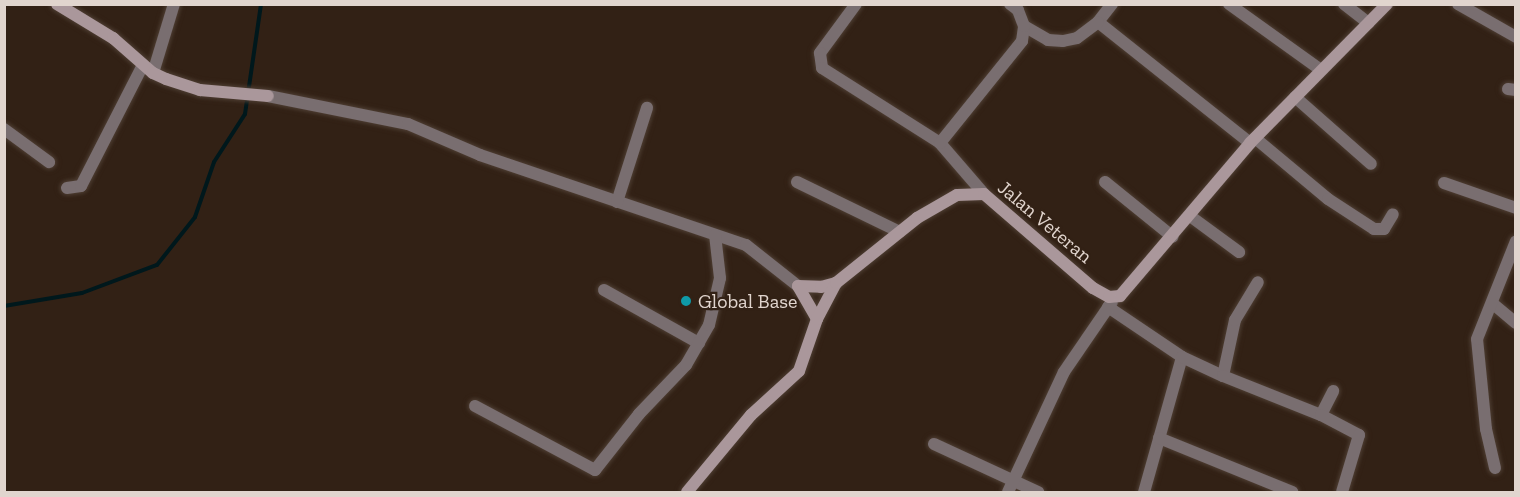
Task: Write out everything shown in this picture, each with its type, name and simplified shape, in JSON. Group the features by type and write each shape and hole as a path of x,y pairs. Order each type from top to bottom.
{"street":[{"path":"57,4 113,38 148,69 194,88 237,95 268,96 408,124 480,155 715,235 765,256 798,286 817,319"},
{"path":"66,188 81,186 148,69 174,4"},
{"path":"856,4 820,53 822,68 940,143 984,194"},
{"path":"940,143 1016,53 1024,26 1018,10 1010,4"},
{"path":"1024,26 1048,40 1063,41 1077,38 1098,22 1112,4"},
{"path":"1230,4 1321,70"},
{"path":"1344,4 1368,23"},
{"path":"1011,487 1038,422 1064,372 1111,302 1124,293 1295,97 1387,4"},
{"path":"1458,4 1515,37"},
{"path":"1098,22 1328,199 1374,229 1384,229 1393,214"},
{"path":"1295,97 1371,164"},
{"path":"617,202 647,108"},
{"path":"4,129 49,162"},
{"path":"797,182 900,232"},
{"path":"1105,182 1173,237"},
{"path":"1444,183 1515,208"},
{"name":"Jalan Veteran","path":"692,490 751,415 800,371 817,319 836,283 900,232 957,195 984,194 1074,273 1111,302"},
{"path":"1190,216 1239,252"},
{"path":"475,406 595,470 639,414 686,365 709,325 720,279 715,235"},
{"path":"1495,468 1477,339 1515,241"},
{"path":"1223,376 1235,320 1258,282"},
{"path":"798,286 821,287 836,283"},
{"path":"604,290 699,343"},
{"path":"1111,302 1182,357 1321,415 1359,435 1342,492"},
{"path":"1492,303 1515,323"},
{"path":"1144,492 1182,357"},
{"path":"1321,415 1333,391"},
{"path":"1159,438 1292,492"},
{"path":"934,444 1011,487 1038,492"}],"waterway":[{"path":"4,306 82,293 157,265 195,217 214,162 245,114 261,4"}],"place":[{"name":"Global Base","path":"686,301"}]}
